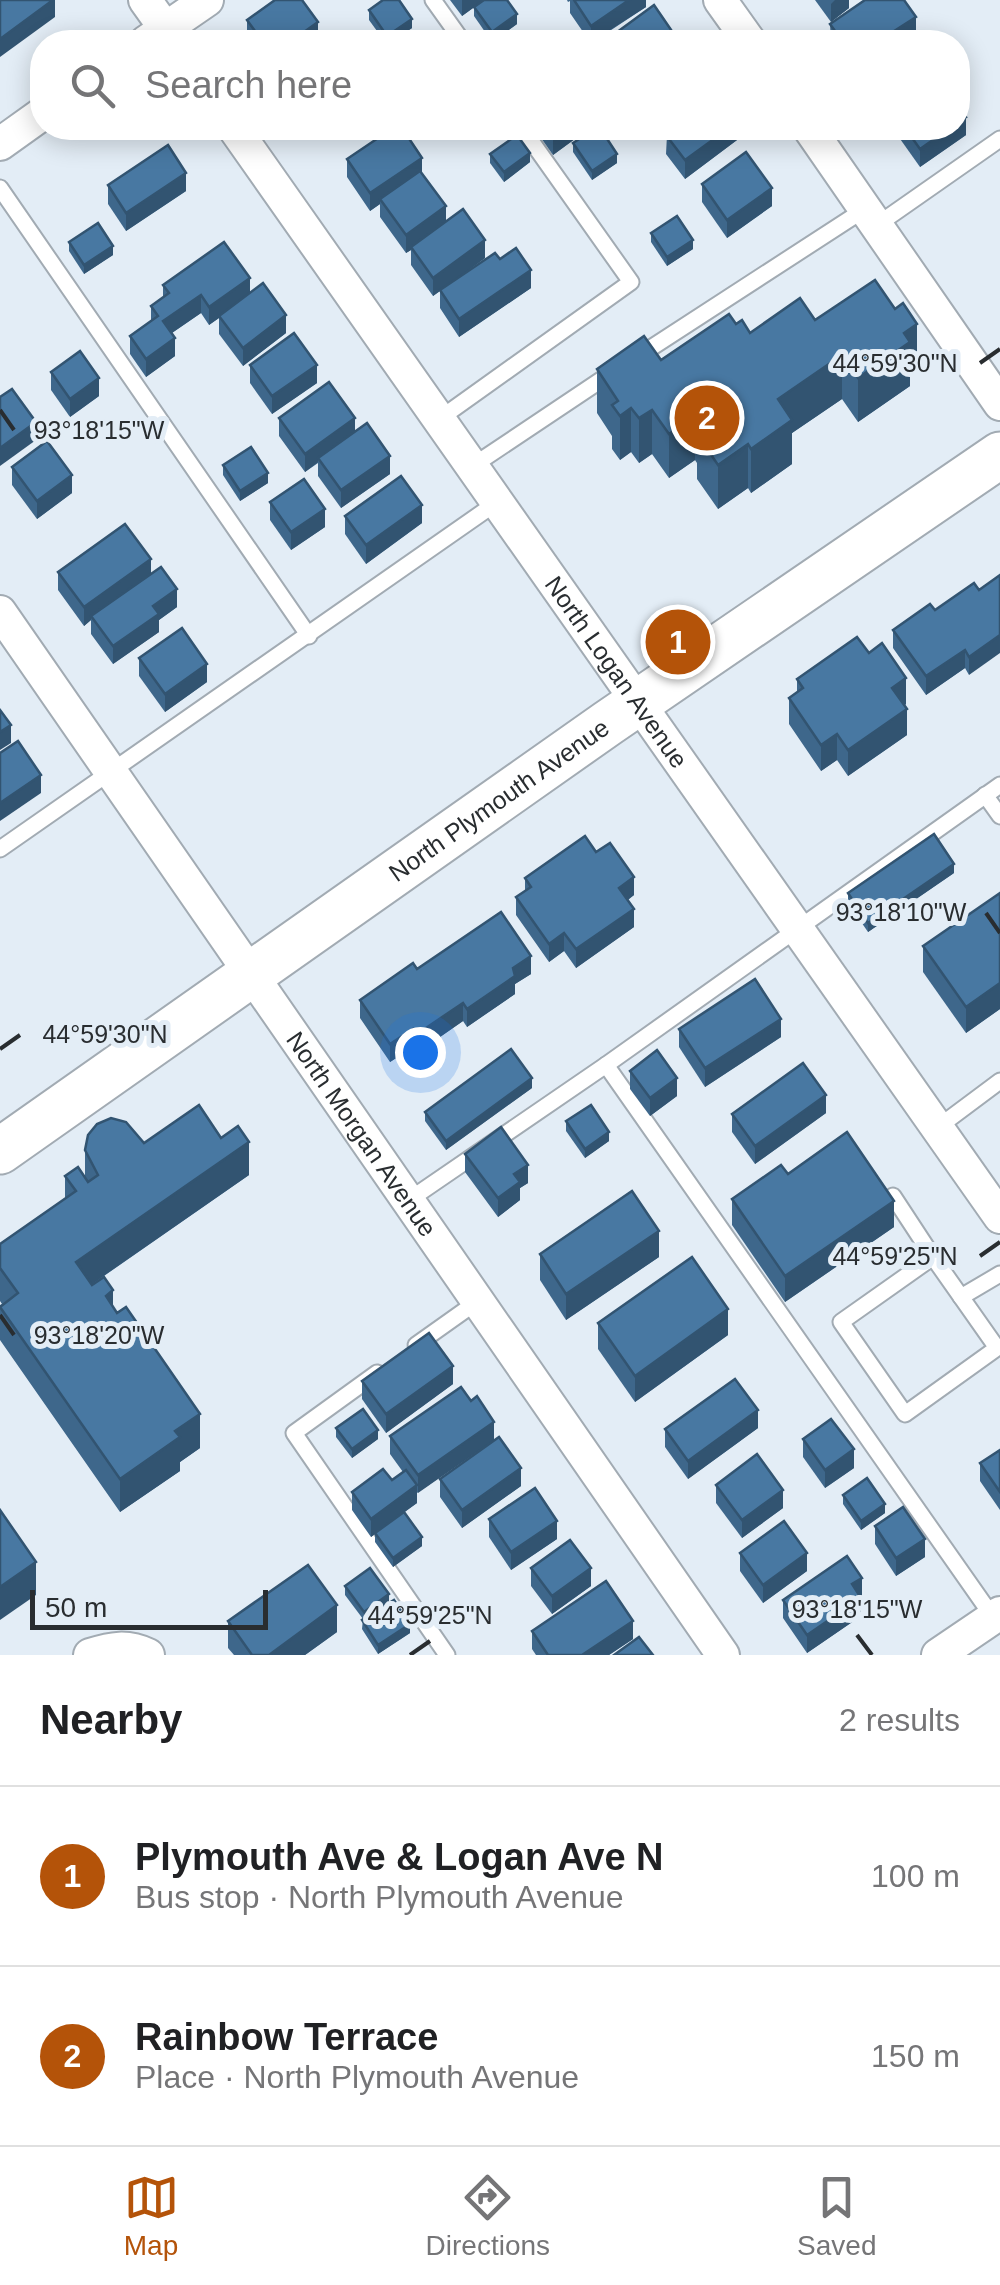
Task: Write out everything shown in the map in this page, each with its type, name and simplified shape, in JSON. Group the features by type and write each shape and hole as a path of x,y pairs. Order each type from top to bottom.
{"main road":[{"name":"North Plymouth Avenue","path":"0,1151 1000,454"}],"street":[{"path":"145,0 158,30"},
{"path":"171,30 207,0"},
{"path":"720,0 741,30"},
{"path":"0,144 30,123"},
{"name":"North Logan Avenue","path":"242,140 1000,1217"},
{"path":"817,140 1000,404"},
{"name":"North Morgan Avenue","path":"0,612 724,1655"},
{"path":"938,1655 998,1619"},
{"path":"90,1655 114,1648 141,1652"}],"lane":[{"path":"433,0 454,30"},
{"path":"470,466 1000,139"},
{"path":"438,420 630,282 530,140"},
{"path":"0,188 309,636"},
{"path":"0,849 496,503"},
{"path":"409,1200 1000,785"},
{"path":"986,795 1000,816"},
{"path":"606,1065 998,1619"},
{"path":"937,1128 1000,1080"},
{"path":"893,1196 997,1348 905,1414 841,1322 933,1258"},
{"path":"961,1297 1000,1274"},
{"path":"404,1354 478,1301"},
{"path":"389,1365 294,1433 447,1655"}],"building":[{"path":"0,0 53,0 0,39"},
{"path":"275,0 302,0 318,22 307,30 254,30 247,20"},
{"path":"383,0 399,0 412,19 396,30 383,30 369,10"},
{"path":"484,0 507,0 517,14 491,30 474,7"},
{"path":"574,0 629,0 591,26"},
{"path":"865,0 904,0 916,17 896,30 834,30 830,24"},
{"path":"654,5 671,30 620,30"},
{"path":"375,140 410,140 422,158 370,193 347,159"},
{"path":"510,140 521,140 530,153 504,172 490,154"},
{"path":"608,140 617,154 592,171 573,143"},
{"path":"670,140 712,140 685,160"},
{"path":"914,140 933,140 920,149"},
{"path":"168,145 186,173 126,213 108,185"},
{"path":"746,152 772,188 727,220 702,184"},
{"path":"420,171 446,206 406,235 380,199"},
{"path":"463,209 485,240 433,278 411,247"},
{"path":"677,216 693,240 667,257 651,233"},
{"path":"98,223 113,246 84,265 69,242"},
{"path":"224,242 250,278 209,307 201,295 163,321 175,338 146,359 130,336 158,316 151,306 169,293 163,285"},
{"path":"516,248 531,270 459,319 440,290 495,253 500,259"},
{"path":"875,280 895,309 903,303 917,324 904,333 910,342 858,378 842,355 778,399 792,420 751,449 748,444 718,465 697,434 704,429 695,416 669,434 652,410 639,418 631,408 620,416 612,405 618,401 597,369 644,336 661,360 729,314 736,324 742,320 750,333 800,298 815,320"},
{"path":"263,283 286,315 243,348 219,316"},
{"path":"294,333 317,365 272,396 250,365"},
{"path":"80,351 99,378 70,399 51,372"},
{"path":"329,382 355,418 305,454 279,418"},
{"path":"12,389 36,422 0,448 0,397"},
{"path":"367,423 390,456 341,490 318,458"},
{"path":"47,441 72,475 37,501 12,467"},
{"path":"251,447 268,473 240,491 223,465"},
{"path":"401,476 422,505 366,545 345,516"},
{"path":"304,479 325,509 291,532 270,502"},
{"path":"125,524 151,559 84,607 58,572"},
{"path":"161,567 177,589 153,606 159,614 113,646 91,616"},
{"path":"1000,575 1000,635 969,657 965,650 926,676 893,630 930,604 935,610 974,583 979,590"},
{"path":"182,628 207,664 165,694 139,658"},
{"path":"857,637 869,653 882,643 906,678 892,688 907,709 848,750 837,734 821,745 789,698 803,688 797,679"},
{"path":"0,710 11,725 0,732"},
{"path":"18,741 41,775 0,803 0,753"},
{"path":"934,834 954,864 868,923 848,893"},
{"path":"585,836 596,852 610,843 634,877 619,888 634,909 576,949 564,933 549,944 516,897 531,887 525,878"},
{"path":"1000,893 1000,983 966,1007 923,946"},
{"path":"501,912 531,956 513,968 515,976 467,1009 463,1003 417,1034 413,1029 390,1044 360,1000 413,963 417,969"},
{"path":"755,979 781,1019 705,1068 679,1029"},
{"path":"511,1049 532,1078 446,1141 425,1112"},
{"path":"657,1050 677,1078 650,1098 630,1071"},
{"path":"803,1063 826,1095 755,1146 732,1114"},
{"path":"199,1105 221,1138 238,1126 249,1142 76,1262 92,1285 104,1277 113,1290 106,1296 117,1313 126,1307 200,1414 175,1431 180,1437 120,1479 0,1307 18,1293 0,1268 0,1244 76,1191 65,1176 78,1167 88,1182 98,1175 85,1150 88,1135 97,1124 111,1118 126,1122 144,1143"},
{"path":"591,1105 609,1132 585,1149 566,1121"},
{"path":"501,1127 528,1165 514,1174 520,1182 498,1198 465,1154"},
{"path":"847,1132 894,1201 785,1276 732,1199 781,1165 788,1174"},
{"path":"632,1191 659,1231 566,1294 540,1254"},
{"path":"692,1257 728,1309 635,1376 598,1323"},
{"path":"429,1333 453,1366 386,1414 362,1381"},
{"path":"735,1379 758,1410 688,1461 665,1429"},
{"path":"461,1387 471,1401 477,1396 494,1422 418,1475 390,1436"},
{"path":"363,1409 378,1430 352,1449 336,1428"},
{"path":"831,1419 854,1449 825,1470 803,1439"},
{"path":"499,1437 521,1468 462,1510 440,1479"},
{"path":"1000,1450 1000,1492 980,1463"},
{"path":"757,1454 783,1490 742,1520 716,1485"},
{"path":"383,1469 392,1480 406,1470 417,1485 371,1519 352,1492"},
{"path":"867,1478 885,1504 861,1521 843,1495"},
{"path":"535,1488 557,1521 511,1552 489,1519"},
{"path":"903,1507 925,1539 896,1558 875,1526"},
{"path":"0,1510 36,1562 0,1587"},
{"path":"404,1512 422,1537 393,1558 375,1533"},
{"path":"784,1521 807,1553 763,1585 740,1553"},
{"path":"570,1540 591,1568 552,1596 531,1568"},
{"path":"847,1556 862,1578 852,1584 861,1598 807,1635 783,1600"},
{"path":"308,1565 337,1605 269,1655 252,1655 228,1621"},
{"path":"370,1568 389,1594 364,1612 345,1586"},
{"path":"606,1581 633,1621 582,1655 548,1655 532,1631"},
{"path":"394,1600 410,1624 378,1645 362,1620"},
{"path":"639,1637 653,1655 614,1655"}],"place":[{"name":"Rainbow Terrace","path":"707,418"},
{"name":"Plymouth Ave & Logan Ave N","path":"678,642"}]}
